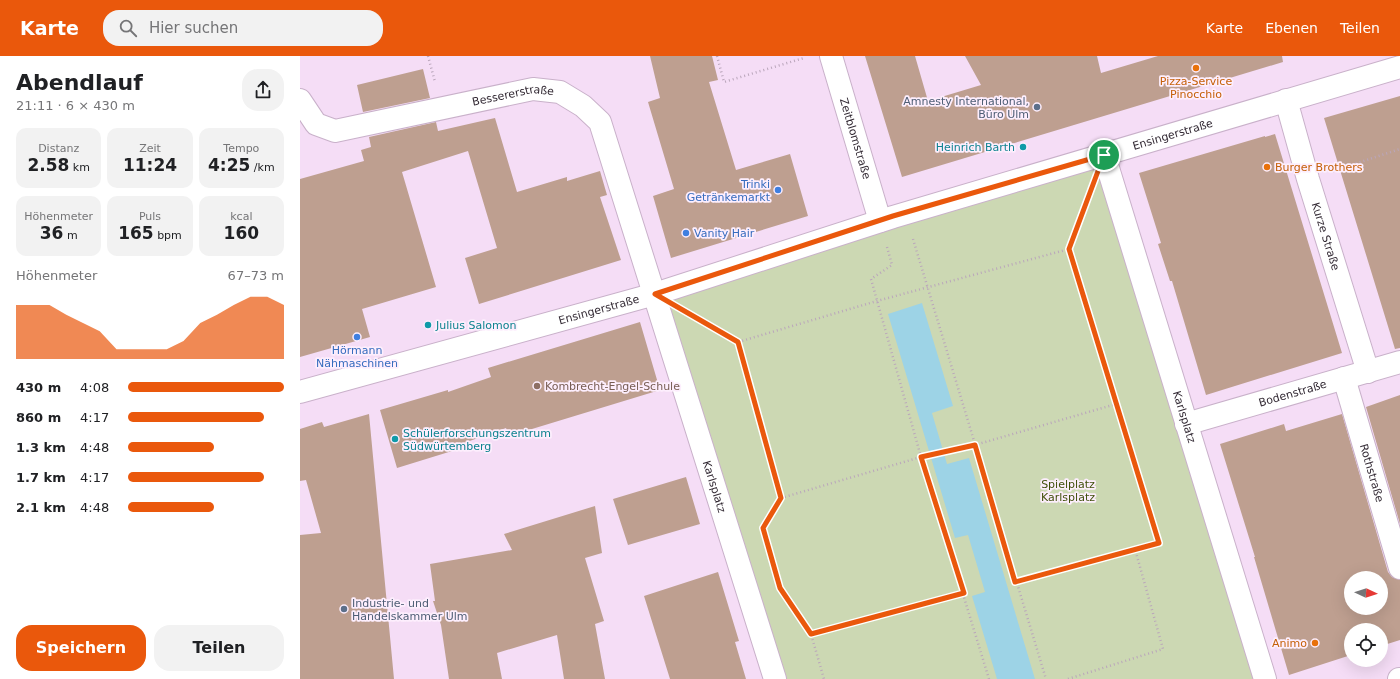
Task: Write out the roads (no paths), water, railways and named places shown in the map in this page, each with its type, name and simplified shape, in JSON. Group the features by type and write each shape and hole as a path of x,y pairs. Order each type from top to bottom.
{"street":[{"name":"Zeitblomstraße","path":"831,56 880,221"},
{"name":"Ensingerstraße","path":"300,392 655,294 906,213 1400,67"},
{"name":"Bessererstraße","path":"300,100 316,124 335,131 533,89 560,92 583,106 600,122 655,294"},
{"name":"Kurze Straße","path":"1286,100 1308,179 1368,372"},
{"name":"Karlsplatz","path":"1104,155 1265,679"},
{"name":"Karlsplatz","path":"655,294 775,679"},
{"name":"Bodenstraße","path":"1186,424 1400,362"},
{"name":"Rothstraße","path":"1344,378 1400,568"}],"water":[{"path":"922,303 953,406 932,413 947,464 969,458 1035,679 997,679 972,596 985,592 968,535 955,538 888,314"}],"place":[{"name":"Pizza-Service Pinocchio","path":"1196,68"},
{"name":"Amnesty International, Büro Ulm","path":"1037,107"},
{"name":"Heinrich Barth","path":"1023,147"},
{"name":"Burger Brothers","path":"1267,167"},
{"name":"Trinki Getränkemarkt","path":"778,190"},
{"name":"Vanity Hair","path":"686,233"},
{"name":"Julius Salomon","path":"428,325"},
{"name":"Hörmann Nähmaschinen","path":"357,337"},
{"name":"Kombrecht-Engel-Schule","path":"537,386"},
{"name":"Schülerforschungszentrum Südwürtemberg","path":"395,439"},
{"name":"Industrie- und Handelskammer Ulm","path":"344,609"},
{"name":"Animo","path":"1315,643"}],"park label":[{"name":"Spielplatz Karlsplatz","path":"1068,490"}]}
